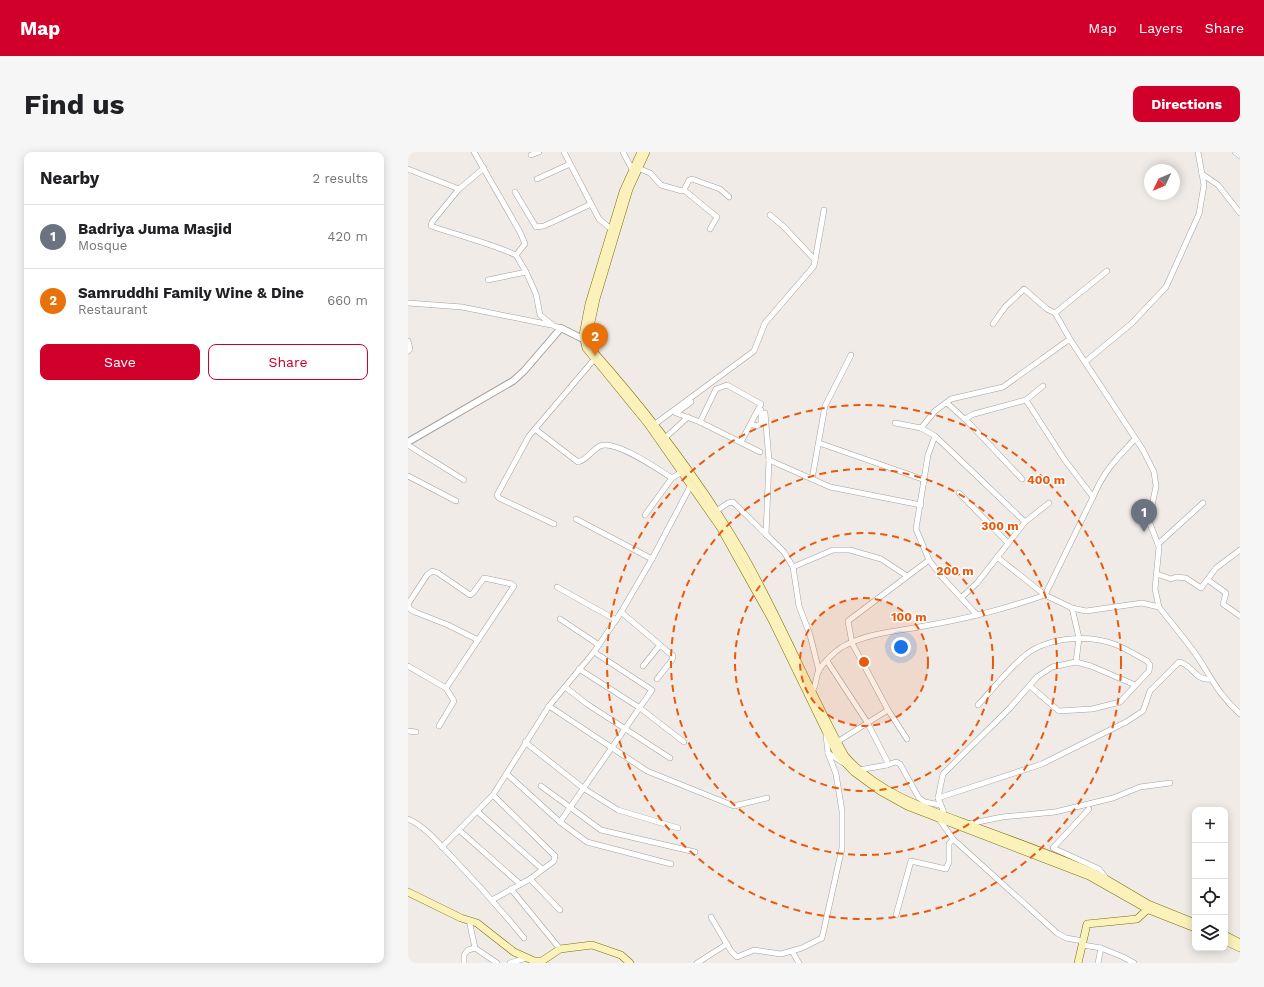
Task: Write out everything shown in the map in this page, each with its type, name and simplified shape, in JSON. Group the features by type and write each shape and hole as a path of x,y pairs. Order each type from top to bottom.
{"main road":[{"path":"586,339 598,292 640,152"},
{"path":"646,152 635,168 611,229 589,304 586,348 596,357 655,424 665,438 682,472 691,485 716,512 757,580 810,693"},
{"path":"596,357 673,454 708,504 740,560 845,756 859,770 898,796 941,817"},
{"path":"820,711 838,754 846,764 864,780 894,799 1088,876 1150,908 1192,927"},
{"path":"957,823 968,824 1068,862 1108,880 1150,908 1192,922"},
{"path":"408,892 461,918 477,923 514,952 534,961 542,961 560,949 592,945 621,955 630,963"},
{"path":"1078,963 1087,924 1137,919 1150,908"},
{"path":"1228,937 1240,943"},
{"path":"1228,942 1240,948"}],"street":[{"path":"474,152 512,215 522,238 524,244 516,255"},
{"path":"531,155 540,152"},
{"path":"564,152 599,219 611,229"},
{"path":"623,152 635,168 650,173 657,182 663,186 684,190 716,215 717,218 710,228"},
{"path":"1085,362 1132,323 1166,287 1200,214 1204,185 1198,152"},
{"path":"1235,152 1240,156"},
{"path":"537,179 570,164"},
{"path":"484,168 459,189 457,194 432,222 431,226 465,238 493,245 516,255 536,294 540,314 554,326"},
{"path":"408,169 459,189"},
{"path":"1202,174 1218,185 1240,213"},
{"path":"684,190 689,180 692,179 720,189 729,197"},
{"path":"515,192 536,227 544,226 591,204"},
{"path":"655,424 754,350 766,323 814,266 824,210"},
{"path":"770,215 784,227 815,260"},
{"path":"1055,313 1107,271"},
{"path":"488,280 526,272"},
{"path":"993,324 1005,307 1024,289 1055,313 1071,341 1135,438 1154,472 1156,486 1149,520 1158,544 1155,589 1159,607 1199,660 1210,679 1228,703 1240,714"},
{"path":"408,303 462,307 554,326 586,339"},
{"path":"408,442 513,381 524,371 561,328"},
{"path":"408,341 410,348 408,351"},
{"path":"921,428 935,411 951,399 1003,387 1067,341 1071,341"},
{"path":"812,479 825,406 851,355"},
{"path":"554,524 499,498 497,495 529,436 596,357"},
{"path":"700,422 716,389 725,385 758,401 760,404 741,442"},
{"path":"715,386 676,413 700,422 760,452"},
{"path":"965,419 974,414 1026,400 1043,386"},
{"path":"1026,400 1064,459 1092,497"},
{"path":"947,403 965,419 1022,479"},
{"path":"751,424 756,426 761,424 763,412 769,460 766,535"},
{"path":"665,438 688,417"},
{"path":"895,423 921,428 936,436 1025,522"},
{"path":"535,429 578,462 584,460 600,446 607,444 640,459 672,478"},
{"path":"936,436 928,455 916,529 929,560 942,577 977,615"},
{"path":"810,693 819,671 842,647 872,635 977,615 1045,595 1102,476 1135,438"},
{"path":"819,443 924,480"},
{"path":"408,445 464,480"},
{"path":"769,460 830,487 921,505"},
{"path":"645,515 672,478 682,472"},
{"path":"408,476 456,502"},
{"path":"442,847 494,795 525,742 550,706 599,645 621,612 652,559 691,485"},
{"path":"959,493 1008,543"},
{"path":"716,512 728,502 732,502 784,552 793,567 798,606 810,635 819,671"},
{"path":"962,597 977,583 1025,522 1049,503"},
{"path":"1158,544 1203,503"},
{"path":"576,519 652,559"},
{"path":"793,567 833,550 850,550 881,559 907,576"},
{"path":"1157,574 1171,578 1186,578 1201,588 1216,568 1240,550"},
{"path":"997,557 1045,595 1072,608 1086,611 1142,603 1159,607"},
{"path":"907,739 888,710 852,643 848,621 929,560"},
{"path":"446,688 513,590 514,586 512,584 484,578 470,594 438,573 432,571 428,574 408,604 410,609 448,625 478,640"},
{"path":"1208,580 1226,593 1223,604 1225,607 1240,616"},
{"path":"557,587 616,620"},
{"path":"1072,608 1079,638 1076,662"},
{"path":"621,612 673,657 657,679"},
{"path":"560,619 599,645"},
{"path":"978,705 1022,657 1035,648 1049,642 1079,638 1114,644 1147,661 1150,665 1149,672 1135,684 1120,702 1109,706 1092,709 1058,711 1030,686"},
{"path":"643,666 660,645"},
{"path":"560,822 652,690 594,652"},
{"path":"827,661 867,722 884,752 887,765"},
{"path":"1134,963 1100,948 1066,938 1057,933 953,840 941,817 944,810 940,805 938,798 943,774 1030,686 1037,677 1052,667 1076,662 1135,684"},
{"path":"938,798 1042,764 1126,722 1143,711 1150,691 1179,662 1184,663 1201,678 1210,679"},
{"path":"408,666 446,688 454,701 439,726"},
{"path":"580,669 640,708 684,742"},
{"path":"565,687 670,758"},
{"path":"550,706 647,771 734,806 767,798"},
{"path":"838,742 867,722 888,710"},
{"path":"711,917 733,954 737,957 754,950 781,954 792,952 818,941 824,936 824,926 842,848 842,811 838,781 828,753 826,728"},
{"path":"408,731 416,732"},
{"path":"525,742 583,788 618,810 678,828"},
{"path":"828,753 846,764"},
{"path":"859,770 896,762 900,764 919,798 925,802 940,805"},
{"path":"507,774 560,822 587,842 671,864"},
{"path":"968,824 1002,817 1055,812 1113,798 1140,787 1170,783"},
{"path":"541,786 601,830 694,852"},
{"path":"492,900 511,888 530,879 554,861 555,856 494,795"},
{"path":"1089,809 1053,848 1099,869 1108,880"},
{"path":"478,812 542,869"},
{"path":"408,819 424,830 442,847 492,900 524,938"},
{"path":"459,830 520,884"},
{"path":"896,914 911,861 946,869 950,862 949,844 953,840"},
{"path":"530,879 560,910"},
{"path":"511,888 560,949"},
{"path":"470,920 476,948 497,963"},
{"path":"697,963 727,944"},
{"path":"464,963 464,955 468,950 476,948"},
{"path":"1098,963 1100,948"},
{"path":"792,952 799,963"},
{"path":"510,963 526,958"}],"place":[{"name":"Samruddhi Family Wine & Dine","path":"595,356"},
{"name":"Badriya Juma Masjid","path":"1144,532"}]}
